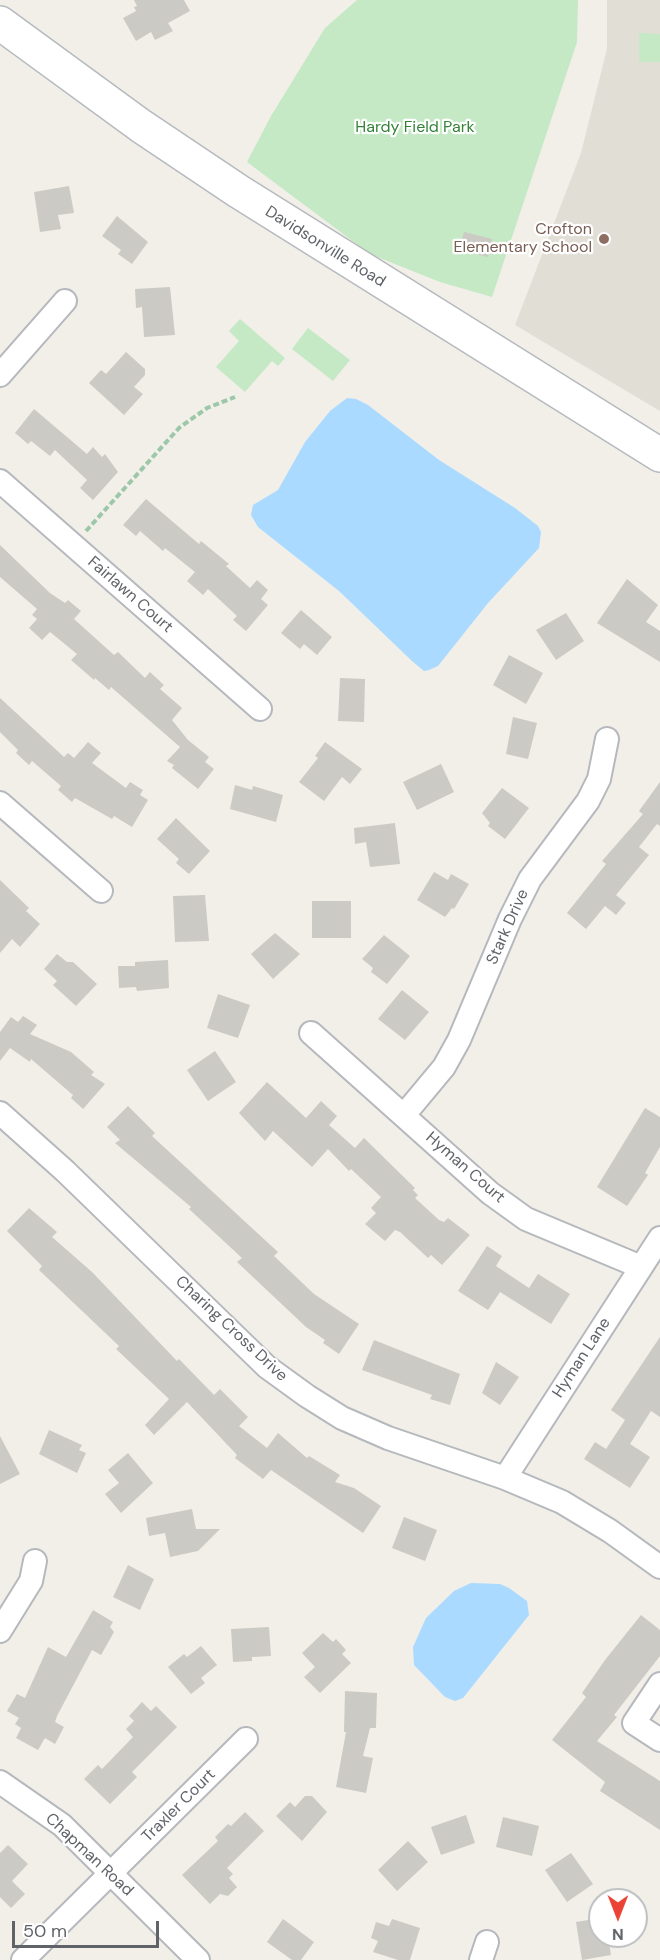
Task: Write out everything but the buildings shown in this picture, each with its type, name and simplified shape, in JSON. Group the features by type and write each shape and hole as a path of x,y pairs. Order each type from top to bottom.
{"main road":[{"name":"Davidsonville Road","path":"0,23 141,126 238,191 660,455"}],"street":[{"path":"0,375 65,302"},
{"name":"Fairlawn Court","path":"0,480 260,709"},
{"name":"Stark Drive","path":"404,1115 444,1067 459,1040 525,887 588,801 599,779 608,739"},
{"path":"0,803 101,891"},
{"name":"Hyman Court","path":"311,1033 490,1193 526,1219 641,1267"},
{"name":"Charing Cross Drive","path":"0,1113 66,1171 267,1366 307,1396 342,1418 388,1438 505,1478 562,1502 610,1531 660,1567"},
{"name":"Hyman Lane","path":"505,1478 660,1238"},
{"path":"0,1631 31,1581 35,1561"},
{"path":"660,1684 634,1723 660,1740"},
{"name":"Traxler Court","path":"23,1960 246,1738"},
{"name":"Chapman Road","path":"0,1782 62,1825 198,1960"}],"path":[{"path":"74,545 179,428 207,408 235,397"}],"shaded area":[{"name":"Crofton Elementary School","path":"607,0 660,0 660,411 515,325 581,153 607,49"}],"green space":[{"name":"Hardy Field Park","path":"357,0 578,0 577,42 492,297 440,282 370,254 247,162 271,116 325,28"},
{"path":"639,33 660,34 660,62 639,62"},
{"path":"240,319 285,358 278,366 272,361 245,392 216,367 239,341 229,331"},
{"path":"308,328 350,360 333,381 292,349"}],"water":[{"path":"347,398 356,399 368,405 439,460 515,508 538,526 541,532 539,548 488,603 438,666 429,670 424,671 412,661 339,591 258,527 251,515 253,505 278,490 305,442 330,411"},
{"path":"471,1583 500,1584 509,1588 527,1601 529,1615 463,1698 455,1701 445,1697 414,1665 413,1647 426,1618 454,1591"}],"place":[{"name":"Crofton Elementary School","path":"604,239"}]}
